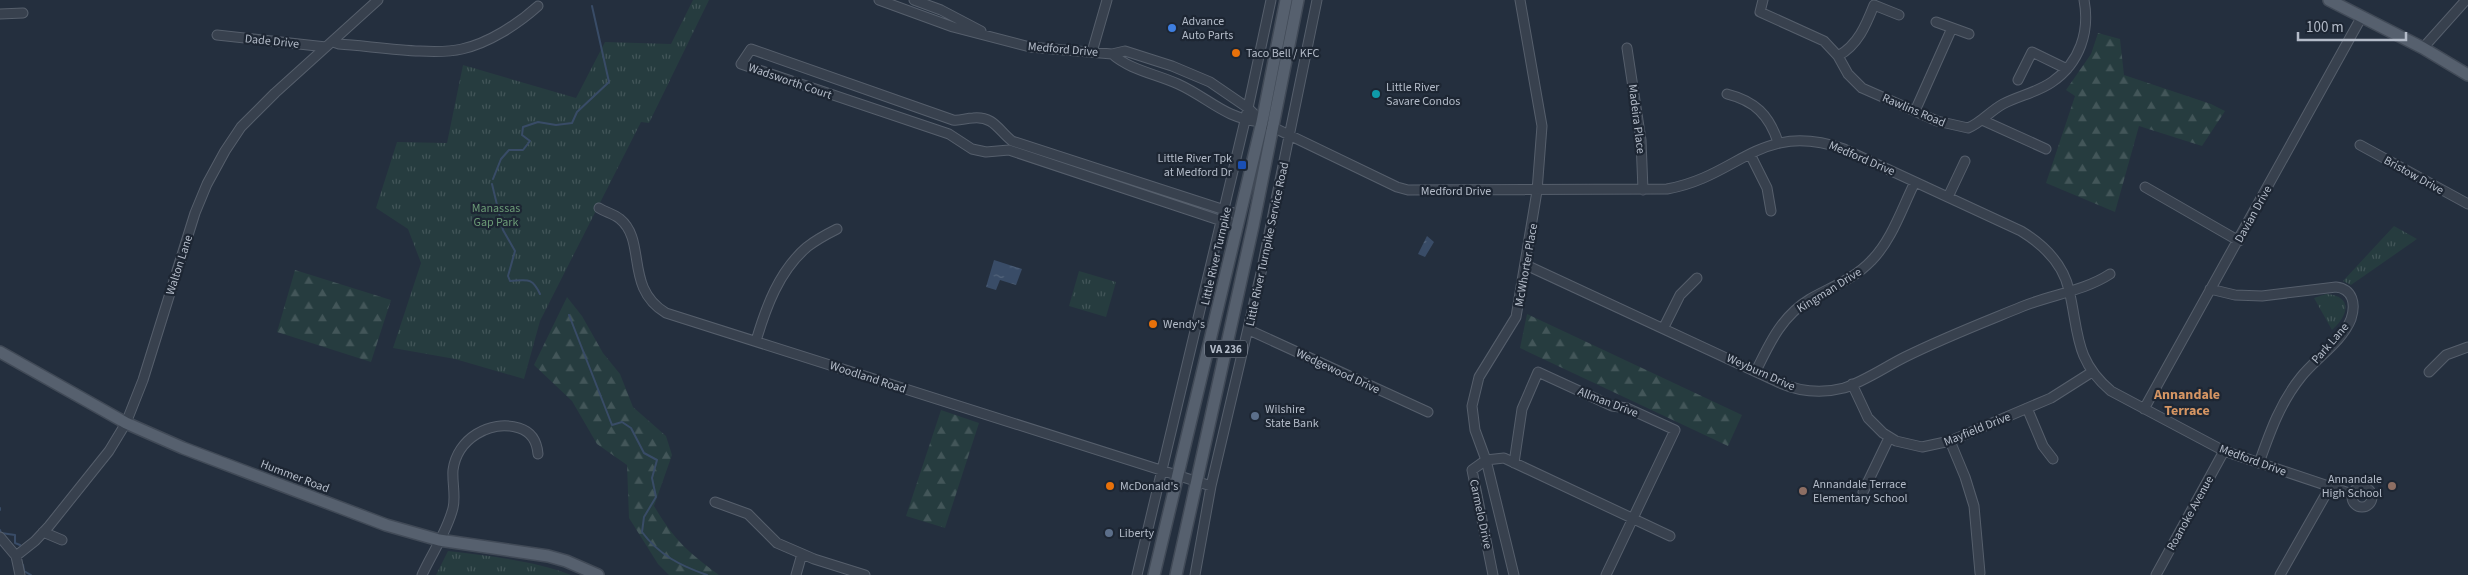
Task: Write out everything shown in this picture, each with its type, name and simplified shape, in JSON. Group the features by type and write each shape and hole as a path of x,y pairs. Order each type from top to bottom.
{"main road":[{"name":"Little River Turnpike","path":"1154,575 1176,476 1262,122 1286,0"},
{"name":"VA 236","path":"1176,575 1273,128 1298,0"},
{"path":"2329,0 2423,48 2468,75"},
{"name":"Hummer Road","path":"0,352 126,423 192,451 386,525 439,540 548,556 575,564 598,575"}],"street":[{"name":"Walton Lane","path":"16,556 28,548 43,532 109,451 126,423 143,380 195,213 216,166 251,116 378,0"},
{"name":"Medford Drive","path":"878,0 953,27 1030,47 1112,54 1125,51 1185,70 1210,82 1248,108 1262,122 1273,128 1408,190 1667,190 1693,183 1778,142 1801,139 1825,142 1948,197 2032,238 2043,246 2058,265 2069,290 2078,342 2092,372 2111,391 2224,451 2352,494"},
{"path":"904,10 908,0"},
{"name":"Medford Drive","path":"914,0 941,10 985,34"},
{"path":"1092,52 1107,0"},
{"path":"1138,575 1222,221 1271,0"},
{"name":"Little River Turnpike Service Road","path":"1195,575 1211,486 1248,330 1290,137 1317,0"},
{"name":"McWhorter Place","path":"1514,575 1486,460 1473,420 1472,398 1479,377 1516,317 1537,191 1542,138 1541,112 1520,0"},
{"name":"Rawlins Road","path":"1763,0 1760,12 1824,41 1838,56 1848,74 1862,88 1949,126 1968,128 1982,120 2000,105 2051,83 2067,70 2081,48 2084,38 2086,14 2084,0"},
{"path":"2423,48 2466,0"},
{"path":"1838,56 1849,50 1864,30 1874,5 1899,15"},
{"name":"Dade Drive","path":"217,35 426,51 462,50 520,22 538,6"},
{"path":"0,14 23,13"},
{"name":"Davian Drive","path":"2144,409 2210,289 2239,241 2361,18"},
{"path":"1936,22 1970,34"},
{"path":"1915,112 1952,28"},
{"name":"Madeira Place","path":"1627,48 1641,140 1642,190"},
{"name":"Wadsworth Court","path":"751,49 953,120 973,118 986,120 1000,127 1005,136 1012,141 1224,210 1238,220 1222,221 1009,150 986,152 972,149 949,134 741,64 751,49"},
{"path":"2018,80 2032,52 2067,70"},
{"name":"Medford Drive","path":"1112,54 1123,64 1180,84 1227,114 1245,120 1262,122"},
{"path":"1727,94 1748,100 1761,110 1772,125 1778,142"},
{"path":"1982,120 2046,149"},
{"name":"Bristow Drive","path":"2360,144 2468,204"},
{"path":"1750,154 1767,188 1771,211"},
{"path":"1948,197 1965,161"},
{"name":"Kingman Drive","path":"1756,371 1776,331 1795,310 1857,274 1872,260 1888,239 1915,182"},
{"path":"2144,187 2239,241"},
{"name":"Woodland Road","path":"599,208 620,219 624,225 632,243 641,283 646,294 658,308 666,313 1211,486"},
{"path":"756,341 766,308 792,263 808,246 837,228"},
{"name":"Weyburn Drive","path":"1526,265 1664,327 1792,388 1805,391 1828,391 1852,384 1915,352 2022,306 2069,290 2089,286 2110,274"},
{"path":"1664,327 1680,295 1697,278"},
{"name":"Park Lane","path":"2210,289 2242,295 2262,296 2336,287 2346,290 2353,299 2353,311 2346,328 2300,377 2282,405 2259,462"},
{"name":"Wedgewood Drive","path":"1248,330 1428,412"},
{"path":"2429,372 2446,355 2468,347"},
{"name":"Allman Drive","path":"1514,463 1522,409 1538,372 1612,406 1626,408 1675,430 1606,575"},
{"name":"Mayfield Drive","path":"1888,438 1922,447 1950,441 2063,392 2092,372"},
{"path":"1852,384 1868,418 1888,438 1863,492"},
{"path":"2027,408 2043,446 2053,459"},
{"path":"422,575 454,507 453,477 456,458 468,440 485,429 513,426 532,436 538,454"},
{"path":"1950,441 1973,500 1980,573"},
{"name":"Roanoke Avenue","path":"2156,575 2224,451"},
{"path":"1486,460 1504,458 1670,536"},
{"name":"Carmelo Drive","path":"1486,460 1472,470 1493,575"},
{"path":"2280,575 2330,487"},
{"path":"715,502 748,514 777,543 802,554 866,575"},
{"path":"43,532 62,540"},
{"path":"0,537 16,556 20,575"},
{"path":"796,575 802,554"}],"green space":[{"name":"Manassas Gap Park","path":"693,0 709,0 649,123 641,122 540,321 524,379 455,359 393,348 421,263 408,229 376,208 397,142 447,143 463,65 576,98 605,42 671,44"},
{"path":"2098,33 2120,39 2124,75 2211,104 2225,111 2202,146 2139,126 2115,212 2046,183 2075,96 2066,90 2091,54"},
{"path":"2394,226 2417,239 2351,285 2343,281"},
{"path":"295,270 391,300 371,362 277,332"},
{"path":"1079,271 1116,282 1106,317 1069,306"},
{"path":"2326,294 2341,298 2346,308 2342,319 2332,330 2314,298"},
{"path":"567,297 582,316 603,353 620,374 633,407 666,436 672,455 654,506 682,545 719,575 669,575 658,564 629,518 627,465 597,444 572,401 534,365"},
{"path":"1527,314 1742,415 1728,446 1520,348"},
{"path":"941,410 979,423 945,528 906,516"},
{"path":"448,551 526,562 571,575 436,575"}],"water":[{"path":"1427,236 1434,242 1425,257 1418,254"},
{"path":"994,260 1022,269 1016,285 1000,280 996,290 986,287"}],"waterway":[{"path":"493,179 501,159 509,150 523,150 530,141 522,135 523,127 538,122 556,125 572,123 577,112 609,82 592,6"},
{"path":"492,184 503,230 515,251 508,276 510,281 532,282 540,294"},
{"path":"569,315 612,425 622,422 631,428 644,453 657,460 652,478 656,497 644,517 642,532 671,559 707,575"},
{"path":"0,530 1,533 15,535 15,543 20,545"},
{"path":"23,565 24,571 31,575"}],"place":[{"name":"Advance Auto Parts","path":"1172,28"},
{"name":"Taco Bell / KFC","path":"1236,53"},
{"name":"Little River Savare Condos","path":"1376,94"},
{"name":"Little River Tpk at Medford Dr","path":"1242,165"},
{"name":"Wendy's","path":"1153,324"},
{"name":"Wilshire State Bank","path":"1255,416"},
{"name":"McDonald's","path":"1110,486"},
{"name":"Annandale High School","path":"2392,486"},
{"name":"Annandale Terrace Elementary School","path":"1803,491"},
{"name":"Liberty","path":"1109,533"}],"district":[{"name":"Annandale Terrace","path":"2187,402"}]}
